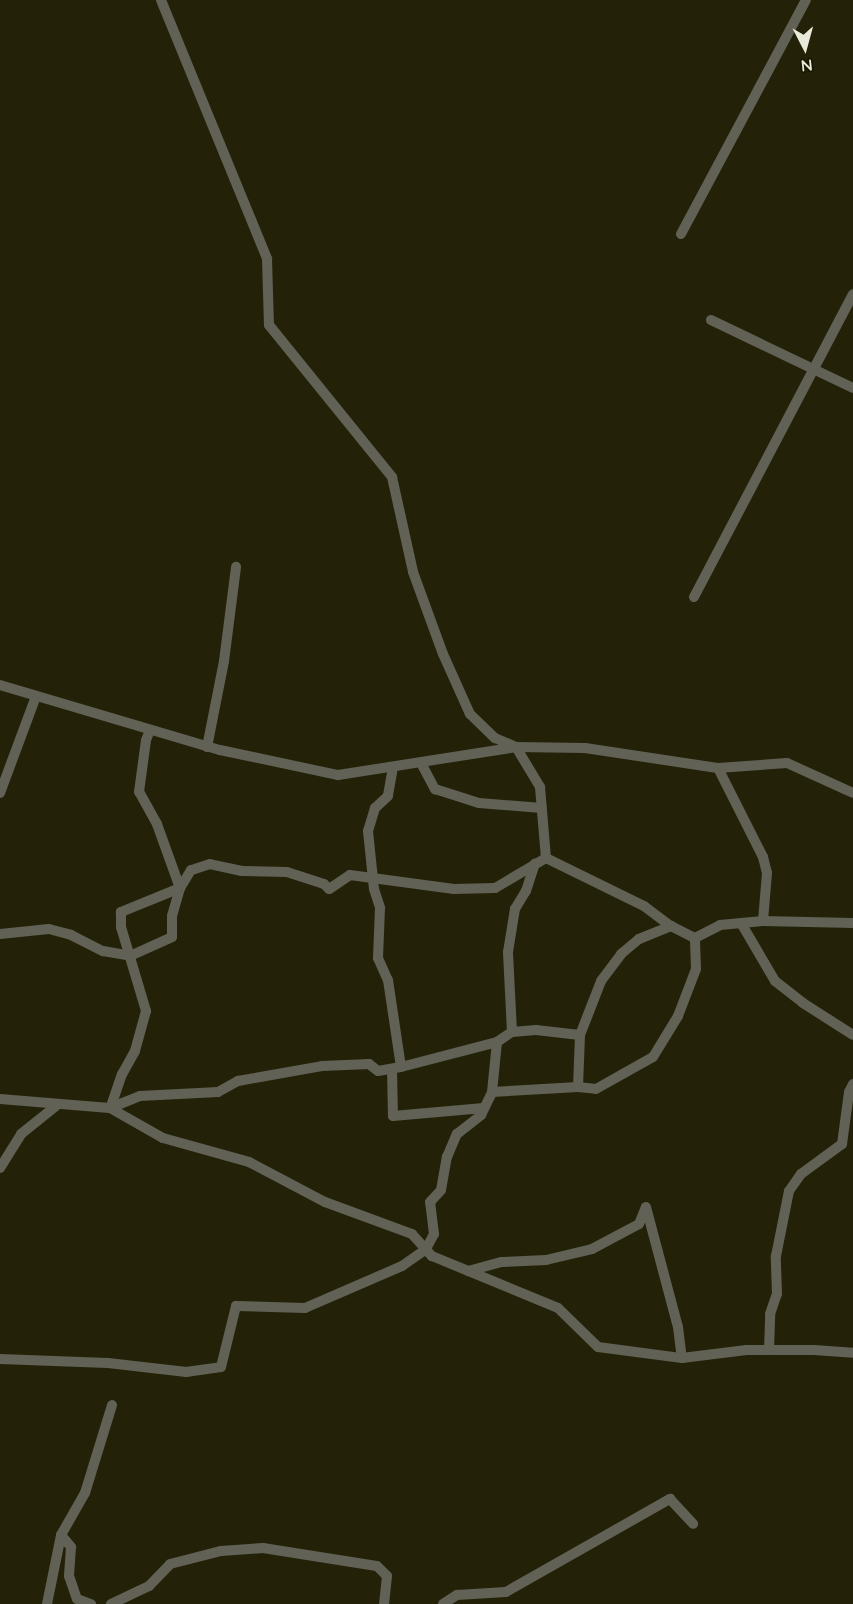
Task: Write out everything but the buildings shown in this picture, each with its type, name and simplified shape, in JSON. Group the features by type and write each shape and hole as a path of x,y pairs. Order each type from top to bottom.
{"street":[{"path":"161,0 267,259 269,325 392,477 413,572 470,714 495,738 516,747 540,787 546,858"},
{"path":"681,234 806,0"},
{"path":"694,597 853,294"},
{"path":"711,321 853,388"},
{"path":"207,747 224,661 236,567"},
{"path":"0,685 207,747 338,775 516,747 585,748 718,768 787,763 853,793"},
{"path":"0,793 36,696"},
{"path":"150,730 146,740 139,792 157,824 180,888"},
{"path":"421,763 435,789 479,803 542,808"},
{"path":"393,767 388,796 375,808 368,831 373,879 380,908 378,958 388,980 397,1068 393,1116 484,1108"},
{"path":"718,768 763,857 767,873 763,921"},
{"path":"0,934 50,929 71,935 103,951 130,956 172,937 172,915 180,888 191,870 210,864 242,871 287,872 324,884 329,889 350,875 454,889 495,888 546,858"},
{"path":"546,858 644,906 671,926 695,938"},
{"path":"512,1032 508,952 515,909 526,891 535,863"},
{"path":"110,1108 122,1074 135,1051 146,1011 121,927 121,912 180,888"},
{"path":"695,938 720,925 741,923 763,921 853,923"},
{"path":"741,923 775,981 803,1003 853,1035"},
{"path":"578,1087 580,1035 602,981 621,954 639,939 671,926"},
{"path":"492,1092 578,1087 596,1089 653,1057 678,1016 696,969 695,938"},
{"path":"0,1099 56,1106 110,1108 140,1096 218,1092 238,1081 322,1066 369,1064 378,1071 397,1068 496,1042 512,1032 536,1030 580,1035"},
{"path":"0,1359 108,1363 186,1372 221,1367 236,1306 305,1308 402,1266 426,1249 434,1234 430,1202 441,1190 447,1157 457,1134 481,1115 492,1092 496,1042"},
{"path":"770,1350 770,1314 777,1294 776,1256 789,1191 801,1174 848,1145 849,1092 853,1084"},
{"path":"0,1168 21,1134 56,1106"},
{"path":"110,1108 163,1138 249,1162 325,1202 411,1233 432,1256 558,1308 598,1347 682,1358 770,1350 853,1353"},
{"path":"468,1271 502,1262 546,1260 592,1249 639,1224 646,1207 678,1327 682,1358"},
{"path":"47,1604 61,1534 85,1492 112,1405"},
{"path":"443,1604 457,1595 506,1592 670,1499 693,1524"},
{"path":"61,1534 71,1547 69,1576 77,1599 91,1604"},
{"path":"111,1604 149,1586 171,1564 221,1551 263,1548 377,1566 387,1576 384,1604"}]}
